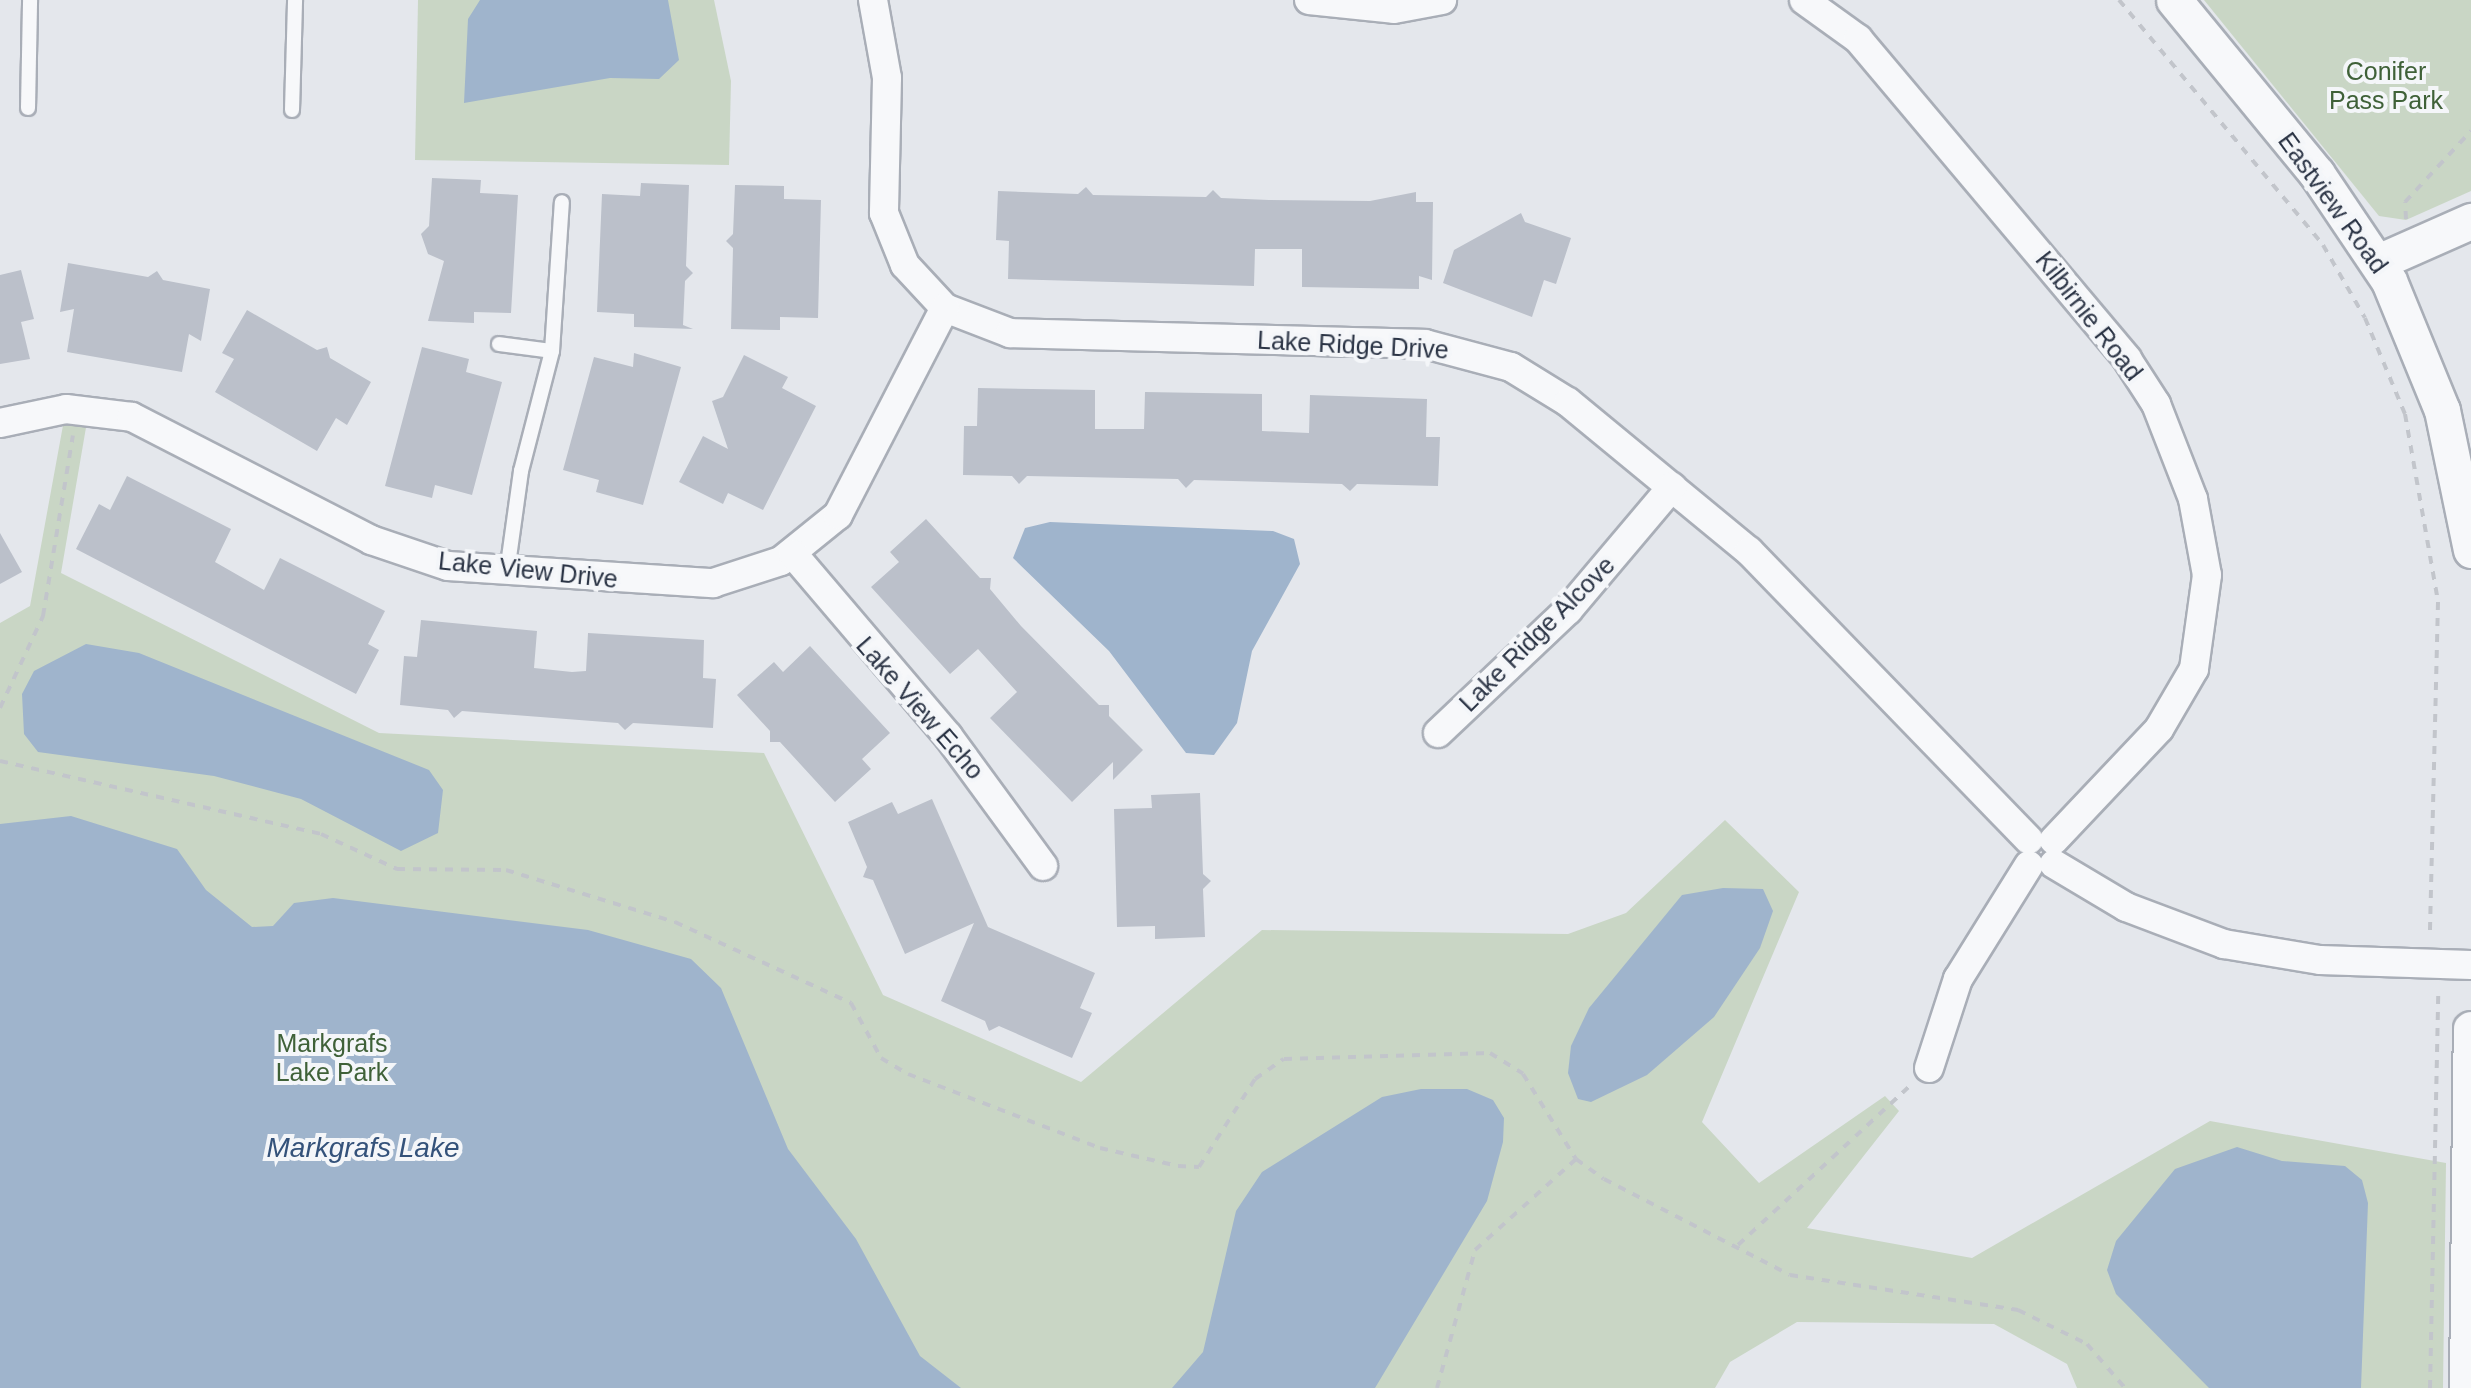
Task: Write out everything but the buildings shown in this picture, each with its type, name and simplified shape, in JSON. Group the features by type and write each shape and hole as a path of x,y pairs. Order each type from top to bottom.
{"street":[{"name":"Lake Ridge Drive","path":"873,0 887,78 886,224 911,275 945,308 1010,333 1409,343 1465,351 1544,386 1672,487 1815,615 2041,852 2126,907 2224,944 2320,960 2471,965"},
{"path":"1309,0 1394,10 1442,0"},
{"name":"Kilbirnie Road","path":"1804,0 1858,39 2127,359 2156,404 2193,499 2207,575 2194,669 2159,729 2041,852 1958,979 1928,1068"},
{"name":"Eastview Road","path":"2174,0 2318,174 2378,262 2442,410 2471,550"},
{"path":"2378,262 2471,221"},
{"name":"Lake View Drive","path":"0,423 78,409 161,427 384,546 448,566 702,584 793,554 856,489 894,394 945,308"},
{"name":"Lake Ridge Alcove","path":"1438,733 1568,610 1672,487"},
{"name":"Lake View Echo","path":"793,554 948,736 1043,866"},
{"path":"2467,1388 2471,1029"}],"lane":[{"path":"28,108 30,0"},
{"path":"292,110 295,0"},
{"path":"506,573 519,482 552,352 562,202"},
{"path":"499,344 552,352"}],"path":[{"path":"2119,0 2313,231 2360,307 2405,414 2427,504 2439,621 2429,931"},
{"path":"2404,216 2411,193 2471,131"},
{"path":"0,708 43,616 78,409"},
{"path":"0,762 321,834 397,869 506,870 674,922 851,1003 882,1058 908,1074 1100,1148 1200,1167 1256,1079 1284,1059 1466,1050 1490,1053 1523,1074 1576,1159 1790,1275 1843,1288 2018,1310 2087,1344 2124,1388"},
{"path":"2430,1388 2438,994"},
{"path":"1738,1245 1928,1068"},
{"path":"1437,1388 1475,1250 1576,1159"}],"green space":[{"path":"418,0 714,0 731,81 729,165 415,160"},
{"name":"Conifer Pass Park","path":"2204,0 2471,0 2471,191 2406,220 2379,216"},
{"name":"Markgrafs Lake Park","path":"66,409 89,410 61,573 379,733 764,753 883,995 1081,1082 1262,930 1568,934 1626,913 1725,820 1799,892 1702,1122 1759,1183 1885,1096 1899,1111 1807,1228 1972,1258 2210,1121 2446,1163 2443,1388 2077,1388 2067,1364 1994,1324 1797,1322 1730,1362 1715,1388 0,1388 0,623 30,606"}],"water":[{"path":"480,0 668,0 679,60 659,79 610,78 464,103 468,19"},
{"path":"1050,522 1273,531 1294,539 1300,564 1252,651 1237,723 1214,755 1186,753 1109,651 1013,558 1025,528"},
{"path":"86,644 139,653 429,770 443,790 438,833 401,851 301,799 214,776 38,752 24,734 22,694 34,671"},
{"name":"Markgrafs Lake","path":"71,816 177,849 206,890 252,927 273,926 294,903 333,898 588,930 691,959 721,988 788,1149 856,1239 920,1356 961,1388 0,1388 0,824"},
{"path":"1723,888 1763,889 1773,911 1760,948 1714,1017 1647,1075 1591,1102 1578,1099 1568,1073 1571,1046 1589,1008 1682,895"},
{"path":"1421,1089 1467,1089 1493,1100 1504,1118 1503,1142 1487,1201 1375,1388 1172,1388 1203,1352 1236,1211 1262,1172 1382,1097"},
{"path":"2237,1147 2282,1161 2345,1166 2362,1180 2368,1203 2361,1388 2209,1388 2116,1294 2107,1270 2116,1241 2175,1169"}]}
